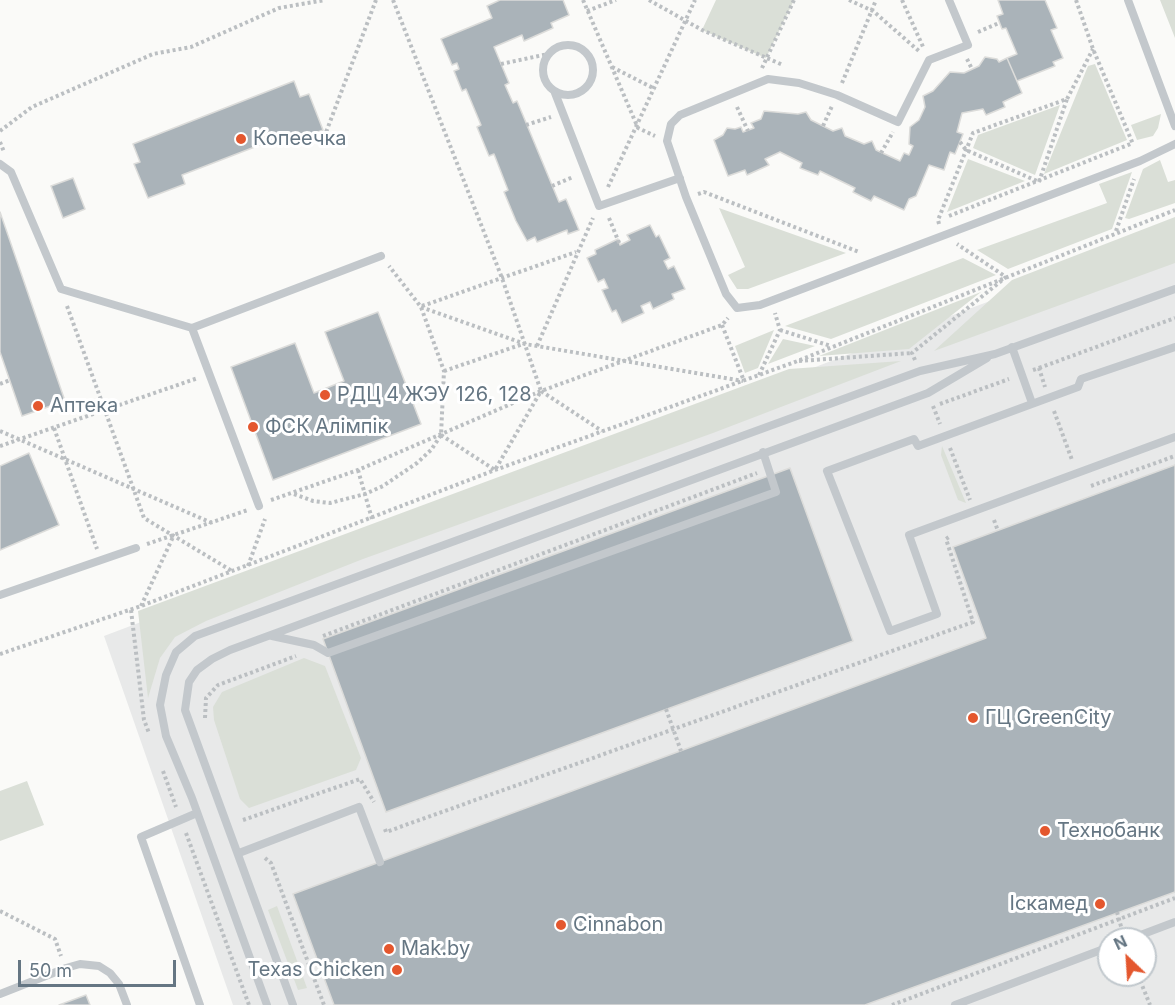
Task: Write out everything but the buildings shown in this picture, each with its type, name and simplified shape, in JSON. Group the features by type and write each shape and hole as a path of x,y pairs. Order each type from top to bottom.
{"lane":[{"path":"949,0 968,45 929,60 898,122 837,95 799,82 768,80 680,115 671,124 667,141 686,197 726,294 736,308 750,308 771,301 1050,193 1140,161 1175,144"},
{"path":"1128,0 1175,126"},
{"path":"555,93 571,95 585,89 590,82 593,67 586,52 571,45 563,45 548,54 542,70 544,78 555,93 585,172 601,206 680,178"},
{"path":"0,164 11,172 61,289 192,328 381,256"},
{"path":"293,1005 185,710 189,682 197,670 212,659 270,636 763,452 928,393 995,354 1175,289"},
{"path":"192,328 259,506"},
{"path":"1012,347 1032,403"},
{"path":"1175,347 1081,379 1078,387 918,446 914,439 827,471 890,631 937,614 909,535 1175,436"},
{"path":"267,1005 197,813 166,736 160,705 166,675 177,652 195,636 920,371 995,354"},
{"path":"270,636 314,645 328,653 776,492 763,452"},
{"path":"0,595 136,548"},
{"path":"238,853 359,807 380,862"},
{"path":"197,813 141,837 200,1005"},
{"path":"1157,929 1175,922"},
{"path":"954,1005 1097,951"},
{"path":"0,994 80,964 99,966 110,973 119,984 127,1005"}],"path":[{"path":"0,131 32,107 153,54 191,47 279,8 325,0"},
{"path":"322,143 376,0"},
{"path":"393,0 502,278 541,391 603,432"},
{"path":"583,0 638,128"},
{"path":"587,10 616,0"},
{"path":"649,0 686,21 787,67"},
{"path":"537,346 577,251 638,128 695,0"},
{"path":"754,84 794,0"},
{"path":"849,0 873,11 929,60"},
{"path":"823,126 876,0"},
{"path":"902,0 929,60"},
{"path":"1076,0 1093,49 1140,161 1116,232"},
{"path":"965,37 999,23"},
{"path":"1037,181 1067,99 1093,49"},
{"path":"501,64 548,54"},
{"path":"612,67 655,89"},
{"path":"732,93 748,131"},
{"path":"1006,276 943,235 938,220 973,133 1067,99"},
{"path":"526,126 562,113"},
{"path":"881,153 898,122"},
{"path":"960,142 966,150 1037,181 1050,193"},
{"path":"928,224 1133,143"},
{"path":"552,186 585,172"},
{"path":"686,197 704,192 859,253 869,249"},
{"path":"601,206 621,245"},
{"path":"0,654 141,606 495,470 795,362 1175,210"},
{"path":"421,307 577,251"},
{"path":"293,494 313,501 330,503 365,494 383,486 417,464 432,450 441,435 444,371 421,307 381,256"},
{"path":"795,362 912,353 1006,276"},
{"path":"61,289 131,488 144,518 232,571"},
{"path":"759,375 780,330 771,301"},
{"path":"421,307 525,344 744,381"},
{"path":"1039,368 1175,318"},
{"path":"136,548 213,524 272,499 293,494 358,470 541,391 722,325 744,381"},
{"path":"780,330 832,346"},
{"path":"444,371 525,344"},
{"path":"912,353 920,371"},
{"path":"0,446 210,374"},
{"path":"0,384 10,380"},
{"path":"495,470 541,391"},
{"path":"922,411 934,407"},
{"path":"54,428 101,560"},
{"path":"0,431 213,524"},
{"path":"441,435 495,470"},
{"path":"208,728 205,718 206,698 218,685 303,654 324,635 748,478 769,465"},
{"path":"358,470 372,519"},
{"path":"247,566 272,499"},
{"path":"994,520 998,531"},
{"path":"383,822 386,832 974,622 946,539 954,535"},
{"path":"141,606 173,537"},
{"path":"666,710 681,751"},
{"path":"243,820 360,778 375,803"},
{"path":"239,810 253,848 271,863 324,1005"},
{"path":"892,1005 1175,898"},
{"path":"0,911 55,939 66,968"},
{"path":"1143,987 1150,1005"}],"shaded area":[{"path":"716,0 794,0 766,58 702,30"},
{"path":"1160,0 1175,0 1175,38"},
{"path":"1095,64 1127,140 1044,174 1088,66"},
{"path":"1060,105 1035,175 973,148 978,135"},
{"path":"1161,114 1158,128 1153,136 1137,140 1131,125"},
{"path":"968,159 1025,181 947,212"},
{"path":"1160,160 1168,182 1175,180 1175,203 1129,219 1125,218 1143,169"},
{"path":"1132,172 1112,229 1008,269 977,250 1107,203 1099,184"},
{"path":"719,208 846,253 748,289 737,289 728,275 745,267"},
{"path":"1175,217 1175,263 934,351 1012,280"},
{"path":"1175,231 1175,1005 233,1005 104,636"},
{"path":"963,258 996,275 831,339 785,326"},
{"path":"981,292 909,349 819,356"},
{"path":"774,330 758,368 745,373 735,346"},
{"path":"783,339 815,346 768,364"},
{"path":"901,361 713,433 363,559 206,621 175,637 160,658 148,698 138,611 789,369"},
{"path":"942,446 966,503 958,500 941,455"},
{"path":"304,658 325,666 361,758 356,770 249,808 240,799 214,720 213,707 222,692"},
{"path":"27,781 44,825 0,841 0,791"},
{"path":"277,906 307,988 298,990 268,910"}],"place":[{"name":"Копеечка","path":"241,139"},
{"name":"РДЦ 4 ЖЭУ 126, 128","path":"325,395"},
{"name":"Аптека","path":"38,406"},
{"name":"ФСК Алімпік","path":"253,427"},
{"name":"ГЦ GreenCity","path":"973,718"},
{"name":"Технобанк","path":"1045,831"},
{"name":"Іскамед","path":"1100,904"},
{"name":"Cinnabon","path":"561,925"},
{"name":"Mak.by","path":"389,949"},
{"name":"Texas Chicken","path":"397,970"}]}
